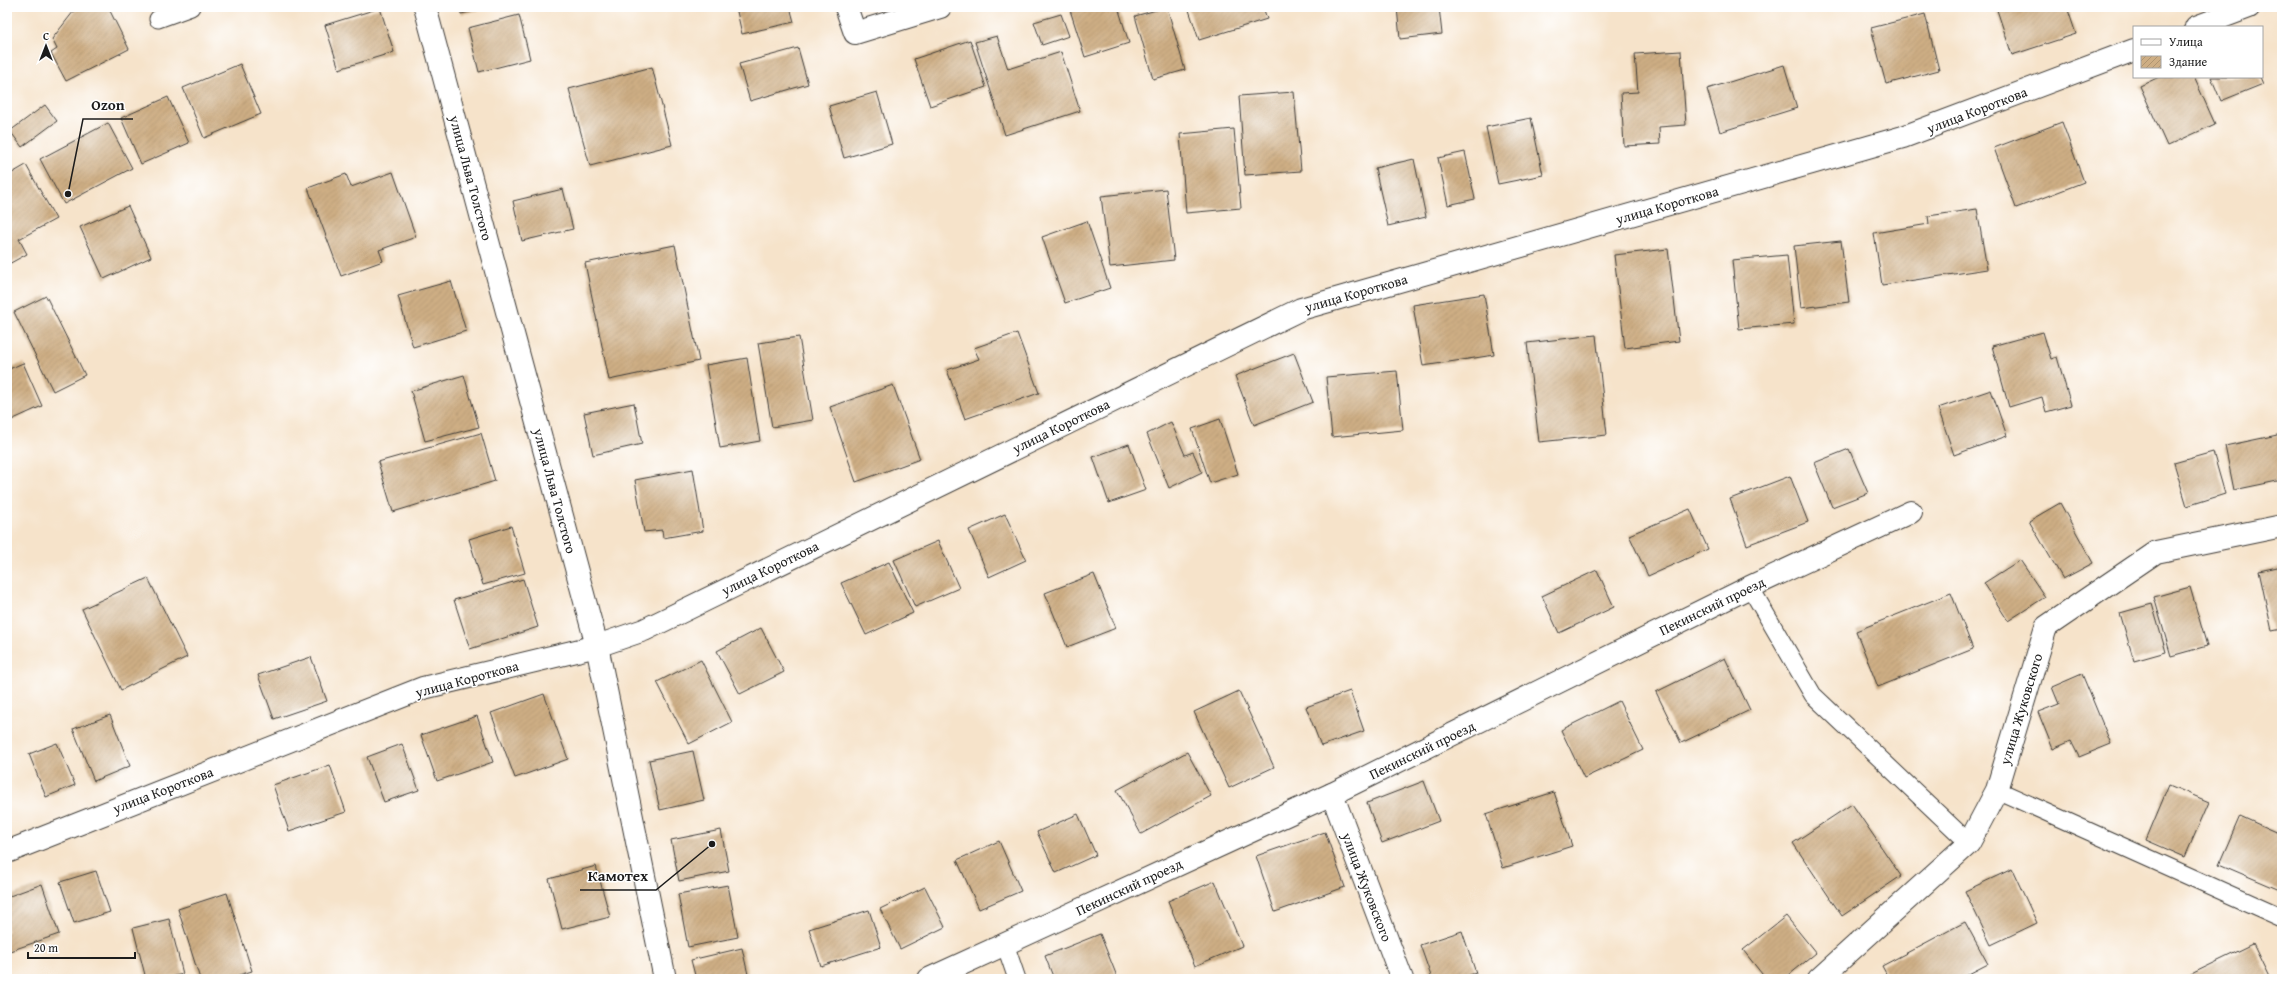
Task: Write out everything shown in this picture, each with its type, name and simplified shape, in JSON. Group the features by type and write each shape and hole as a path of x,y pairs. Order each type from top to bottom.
{"street":[{"name":"улица Льва Толстого","path":"425,7 597,646 665,979"},
{"path":"846,7 855,33 940,7"},
{"path":"2199,26 2249,7"},
{"name":"улица Короткова","path":"7,852 423,688 597,646 644,630 1301,309 1903,137 2133,50"},
{"name":"Пекинский проезд","path":"929,979 1332,794 1750,587 1911,512"},
{"name":"улица Жуковского","path":"1819,979 1969,842 1997,790 2046,626 2156,552 2282,526"},
{"name":"улица Жуковского","path":"1332,794 1402,979"}],"lane":[{"path":"158,19 191,7"},
{"path":"1750,587 1813,695 1969,842"},
{"path":"1997,790 2282,918"},
{"path":"1005,944 1017,979"}],"building":[{"path":"77,7 108,7 129,49 66,81 51,53 57,49 52,39"},
{"path":"460,7 487,7 488,8 461,14"},
{"path":"736,7 790,7 794,22 742,34"},
{"path":"1079,7 1118,7 1129,43 1085,57 1070,10"},
{"path":"1167,7 1185,70 1153,79 1135,16"},
{"path":"1188,7 1263,7 1267,19 1199,40"},
{"path":"1397,7 1439,7 1442,34 1400,39"},
{"path":"1996,7 2067,7 2076,34 2012,55"},
{"path":"380,8 394,52 339,69 325,25"},
{"path":"1061,14 1069,36 1042,45 1034,22"},
{"path":"1925,14 1939,70 1886,84 1871,28"},
{"path":"519,15 530,59 479,72 468,28"},
{"path":"997,36 1008,69 1061,52 1080,111 1005,135 975,42"},
{"path":"970,40 986,87 930,106 914,59"},
{"path":"798,48 808,84 750,101 739,64"},
{"path":"1681,51 1686,125 1659,127 1660,144 1624,146 1621,93 1638,92 1635,54"},
{"path":"240,64 261,114 204,138 183,88"},
{"path":"1784,65 1797,108 1720,132 1707,89"},
{"path":"652,67 672,145 590,166 569,89"},
{"path":"2157,78 2194,78 2215,124 2167,146 2140,86"},
{"path":"2211,78 2260,78 2263,84 2221,101"},
{"path":"877,92 892,144 844,158 829,106"},
{"path":"1294,92 1301,171 1245,175 1239,96"},
{"path":"168,97 189,143 141,164 121,118"},
{"path":"45,105 57,121 22,147 10,131"},
{"path":"1531,118 1543,175 1498,184 1486,127"},
{"path":"2062,122 2084,182 2016,208 1994,148"},
{"path":"108,123 132,168 64,204 40,159"},
{"path":"1234,129 1241,208 1186,213 1180,134"},
{"path":"1465,152 1475,199 1448,205 1438,158"},
{"path":"1414,159 1426,217 1388,226 1375,168"},
{"path":"26,165 56,219 19,239 27,254 7,265 7,176"},
{"path":"393,172 416,237 379,250 383,261 341,276 308,188 346,174 351,187"},
{"path":"563,189 573,229 522,241 513,201"},
{"path":"1166,189 1174,260 1110,267 1101,196"},
{"path":"128,206 151,257 104,279 80,227"},
{"path":"1977,209 1987,269 1882,285 1874,233 1929,224 1928,216"},
{"path":"1087,221 1110,288 1065,303 1042,237"},
{"path":"1841,241 1849,302 1801,308 1794,246"},
{"path":"675,245 699,361 609,380 585,263"},
{"path":"1668,249 1679,341 1625,348 1614,255"},
{"path":"1787,255 1794,324 1739,329 1732,260"},
{"path":"451,281 466,331 413,347 398,296"},
{"path":"1484,294 1494,355 1423,366 1413,305"},
{"path":"46,296 85,375 53,391 14,312"},
{"path":"2043,332 2051,359 2057,357 2071,405 2046,412 2042,397 2009,407 1992,346"},
{"path":"1017,333 1039,393 965,419 947,370 979,359 974,348"},
{"path":"1596,335 1607,435 1539,442 1527,343"},
{"path":"799,337 813,420 772,427 758,343"},
{"path":"1294,353 1313,402 1254,425 1235,376"},
{"path":"747,358 760,441 720,448 706,365"},
{"path":"23,363 42,406 7,422 7,370"},
{"path":"1397,371 1403,430 1332,437 1326,377"},
{"path":"464,375 479,427 425,441 411,391"},
{"path":"893,385 920,459 856,482 830,407"},
{"path":"1991,390 2007,436 1954,455 1938,408"},
{"path":"634,403 642,444 593,455 584,413"},
{"path":"1220,419 1238,474 1210,483 1192,429"},
{"path":"1171,422 1185,455 1193,452 1202,472 1169,488 1147,434"},
{"path":"481,433 495,481 393,512 378,462"},
{"path":"2282,434 2282,480 2234,490 2225,446"},
{"path":"1129,444 1146,490 1109,503 1093,457"},
{"path":"1849,449 1868,493 1832,507 1814,463"},
{"path":"2213,452 2225,494 2187,506 2174,463"},
{"path":"693,469 703,531 663,538 662,530 644,532 635,480"},
{"path":"1790,476 1808,522 1747,545 1730,499"},
{"path":"2060,503 2093,563 2063,579 2029,521"},
{"path":"1690,509 1708,549 1648,576 1629,535"},
{"path":"1005,514 1026,560 989,577 969,530"},
{"path":"511,526 525,573 483,585 469,539"},
{"path":"938,541 959,588 915,607 894,560"},
{"path":"2020,560 2045,597 2008,621 1984,583"},
{"path":"889,562 913,613 866,635 841,583"},
{"path":"2282,566 2282,629 2272,631 2259,571"},
{"path":"1597,570 1614,607 1559,633 1542,596"},
{"path":"1094,574 1116,628 1067,647 1045,593"},
{"path":"148,578 187,657 121,690 82,609"},
{"path":"523,579 538,627 470,649 454,600"},
{"path":"2190,587 2207,646 2171,656 2154,597"},
{"path":"1951,593 1973,649 1878,687 1856,631"},
{"path":"2152,604 2166,652 2134,661 2120,613"},
{"path":"761,628 784,672 740,694 717,651"},
{"path":"311,657 327,701 274,719 258,675"},
{"path":"1725,658 1750,710 1681,743 1656,692"},
{"path":"701,660 732,722 689,744 657,682"},
{"path":"2082,674 2111,744 2079,757 2071,741 2053,749 2038,712 2059,704 2052,687"},
{"path":"1239,691 1274,767 1229,788 1194,712"},
{"path":"1350,691 1364,731 1321,746 1306,707"},
{"path":"544,694 568,759 515,778 491,713"},
{"path":"1619,701 1643,750 1584,778 1561,730"},
{"path":"110,715 130,766 94,781 73,729"},
{"path":"477,716 493,762 437,781 421,735"},
{"path":"57,743 75,785 46,797 29,754"},
{"path":"402,744 419,790 384,802 367,757"},
{"path":"693,751 704,800 660,810 649,760"},
{"path":"1187,752 1211,796 1141,834 1117,790"},
{"path":"330,765 346,812 289,831 273,785"},
{"path":"1424,781 1439,821 1382,843 1367,803"},
{"path":"2169,785 2209,802 2185,857 2146,840"},
{"path":"1554,792 1572,846 1503,868 1486,814"},
{"path":"1852,804 1901,876 1842,916 1793,843"},
{"path":"1078,814 1096,855 1056,873 1037,832"},
{"path":"2240,816 2282,835 2282,891 2219,864"},
{"path":"721,830 729,871 679,881 671,840"},
{"path":"1325,832 1345,887 1275,912 1256,856"},
{"path":"999,841 1021,891 979,909 957,860"},
{"path":"596,866 610,917 562,929 549,879"},
{"path":"2012,869 2037,923 1991,945 1965,891"},
{"path":"96,871 110,912 74,923 60,882"},
{"path":"1215,881 1242,946 1195,966 1168,901"},
{"path":"42,884 59,934 7,952 7,897"},
{"path":"728,885 738,937 688,947 678,894"},
{"path":"925,887 945,927 900,949 880,909"},
{"path":"227,893 252,971 226,979 200,979 178,909"},
{"path":"869,910 881,947 821,966 809,929"},
{"path":"1786,916 1816,953 1784,979 1766,979 1743,950"},
{"path":"169,919 183,974 163,979 146,979 133,928"},
{"path":"1965,922 1988,964 1959,979 1889,979 1882,966"},
{"path":"1462,931 1476,973 1457,979 1432,979 1420,945"},
{"path":"1100,934 1118,979 1054,979 1045,956"},
{"path":"2253,944 2270,979 2181,979"},
{"path":"742,948 749,979 696,979 691,960"}],"place":[{"name":"Ozon","path":"68,194"},
{"name":"Камотех","path":"712,844"}]}
